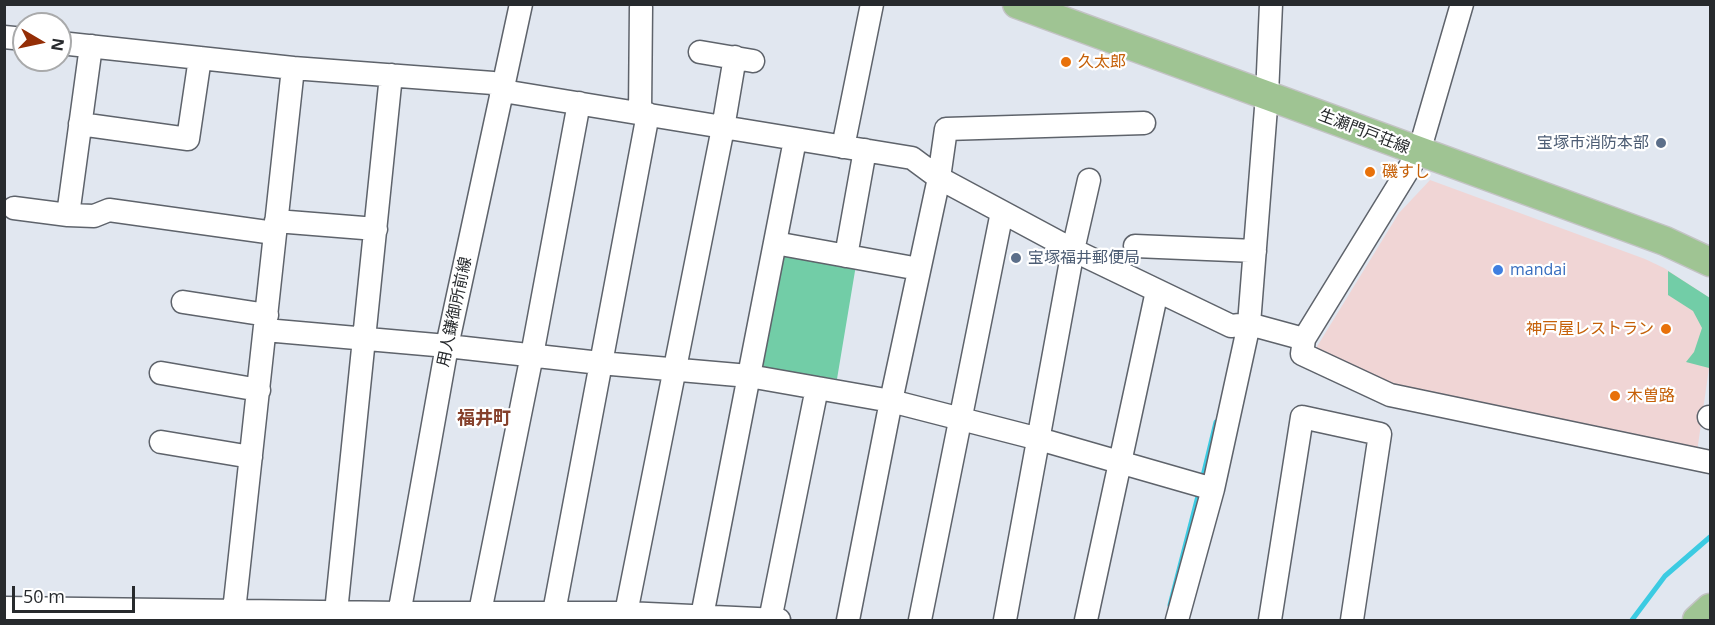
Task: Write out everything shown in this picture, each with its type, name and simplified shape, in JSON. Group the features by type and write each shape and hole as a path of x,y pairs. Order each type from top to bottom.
{"main road":[{"name":"生瀬門戸荘線","path":"1017,4 1665,241 1710,262"},
{"path":"1697,620 1710,608"}],"street":[{"name":"用人鎌御所前線","path":"399,617 447,346 521,4"},
{"path":"846,256 854,148 872,4"},
{"path":"1177,621 1213,489 1249,324 1267,95 1271,4"},
{"path":"1462,4 1419,152 1304,339 1302,354 1390,395 1710,462"},
{"path":"554,612 644,114 641,7"},
{"path":"72,44 293,68 493,83 503,91 912,158 939,178 1073,250 1231,326 1249,324 1304,339"},
{"path":"68,215 91,46"},
{"path":"626,613 723,128 744,59 700,52"},
{"path":"80,124 189,139 200,58"},
{"path":"234,611 293,68"},
{"path":"336,612 391,75"},
{"path":"480,612 532,355 579,103"},
{"path":"848,621 891,401 939,178 946,129 1144,123"},
{"path":"702,616 795,140"},
{"path":"1005,621 1073,250 1089,180"},
{"path":"14,208 68,215 94,216 109,210 275,227 376,229"},
{"path":"920,621 1002,212"},
{"path":"775,243 919,269"},
{"path":"1135,246 1255,251"},
{"path":"1086,621 1157,291"},
{"path":"183,302 266,322 365,339 748,376 891,401 1039,439 1213,489"},
{"path":"161,373 259,390"},
{"path":"770,620 817,388"},
{"path":"1270,621 1302,417 1380,434 1352,621"},
{"path":"161,442 251,457"},
{"path":"4,608 336,612 399,617 480,612 626,613 779,621"}],"shaded area":[{"path":"1430,180 1645,259 1664,268 1710,298 1710,361 1697,452 1394,390 1313,353 1399,213"}],"green space":[{"path":"778,250 856,265 837,379 759,368"},
{"path":"1668,271 1710,298 1709,368 1686,362 1694,352 1702,328 1693,311 1668,295"}],"waterway":[{"path":"1202,480 1216,422"},
{"path":"1170,605 1199,492"},
{"path":"1632,620 1665,576 1710,537"}],"place":[{"name":"久太郎","path":"1066,62"},
{"name":"宝塚市消防本部","path":"1661,143"},
{"name":"磯すし","path":"1370,172"},
{"name":"宝塚福井郵便局","path":"1016,258"},
{"name":"mandai","path":"1498,270"},
{"name":"神戸屋レストラン","path":"1666,329"},
{"name":"木曽路","path":"1615,396"}],"district":[{"name":"福井町","path":"484,419"}]}
